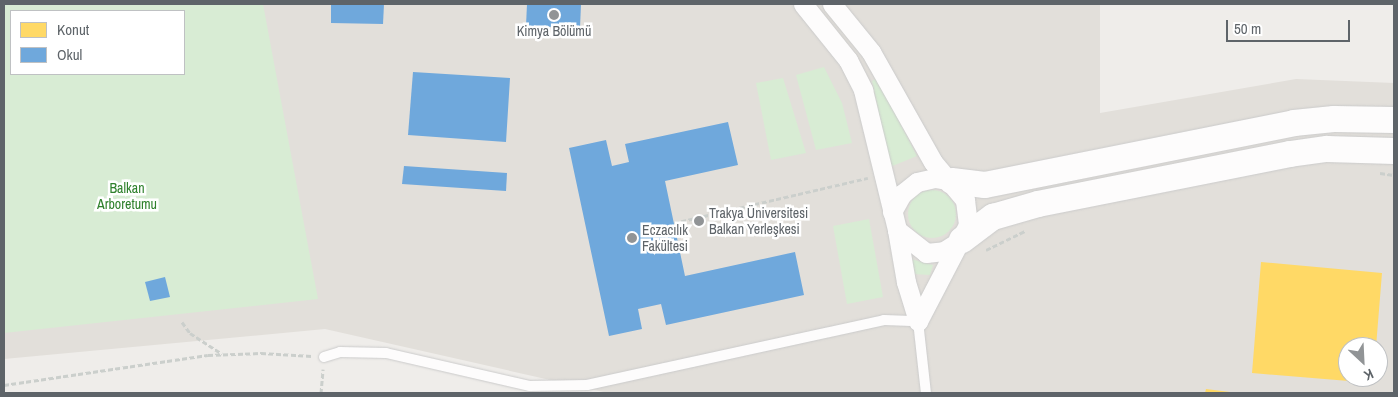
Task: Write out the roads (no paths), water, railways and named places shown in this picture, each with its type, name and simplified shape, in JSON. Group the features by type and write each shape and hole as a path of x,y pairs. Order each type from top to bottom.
{"main road":[{"path":"952,181 984,185 1294,123 1334,119 1394,120"},
{"path":"972,246 993,217 1048,202 1290,154 1345,148 1394,151"}],"street":[{"path":"803,4 858,74 895,221 906,282 918,321"},
{"path":"832,4 870,52 933,162 952,181 965,200 972,246 918,321"},
{"path":"895,221 902,194 917,182 935,178 952,181"},
{"path":"895,221 926,253 972,246"}],"lane":[{"path":"324,357 340,352 386,352 530,386 587,385 884,320 918,321 926,393"}],"place":[{"name":"Kimya Bölümü","path":"554,15"},
{"name":"Trakya Üniversitesi Balkan Yerleşkesi","path":"699,221"},
{"name":"Eczacılık Fakültesi","path":"632,238"}],"park label":[{"name":"Balkan Arboretumu","path":"127,196"}]}
